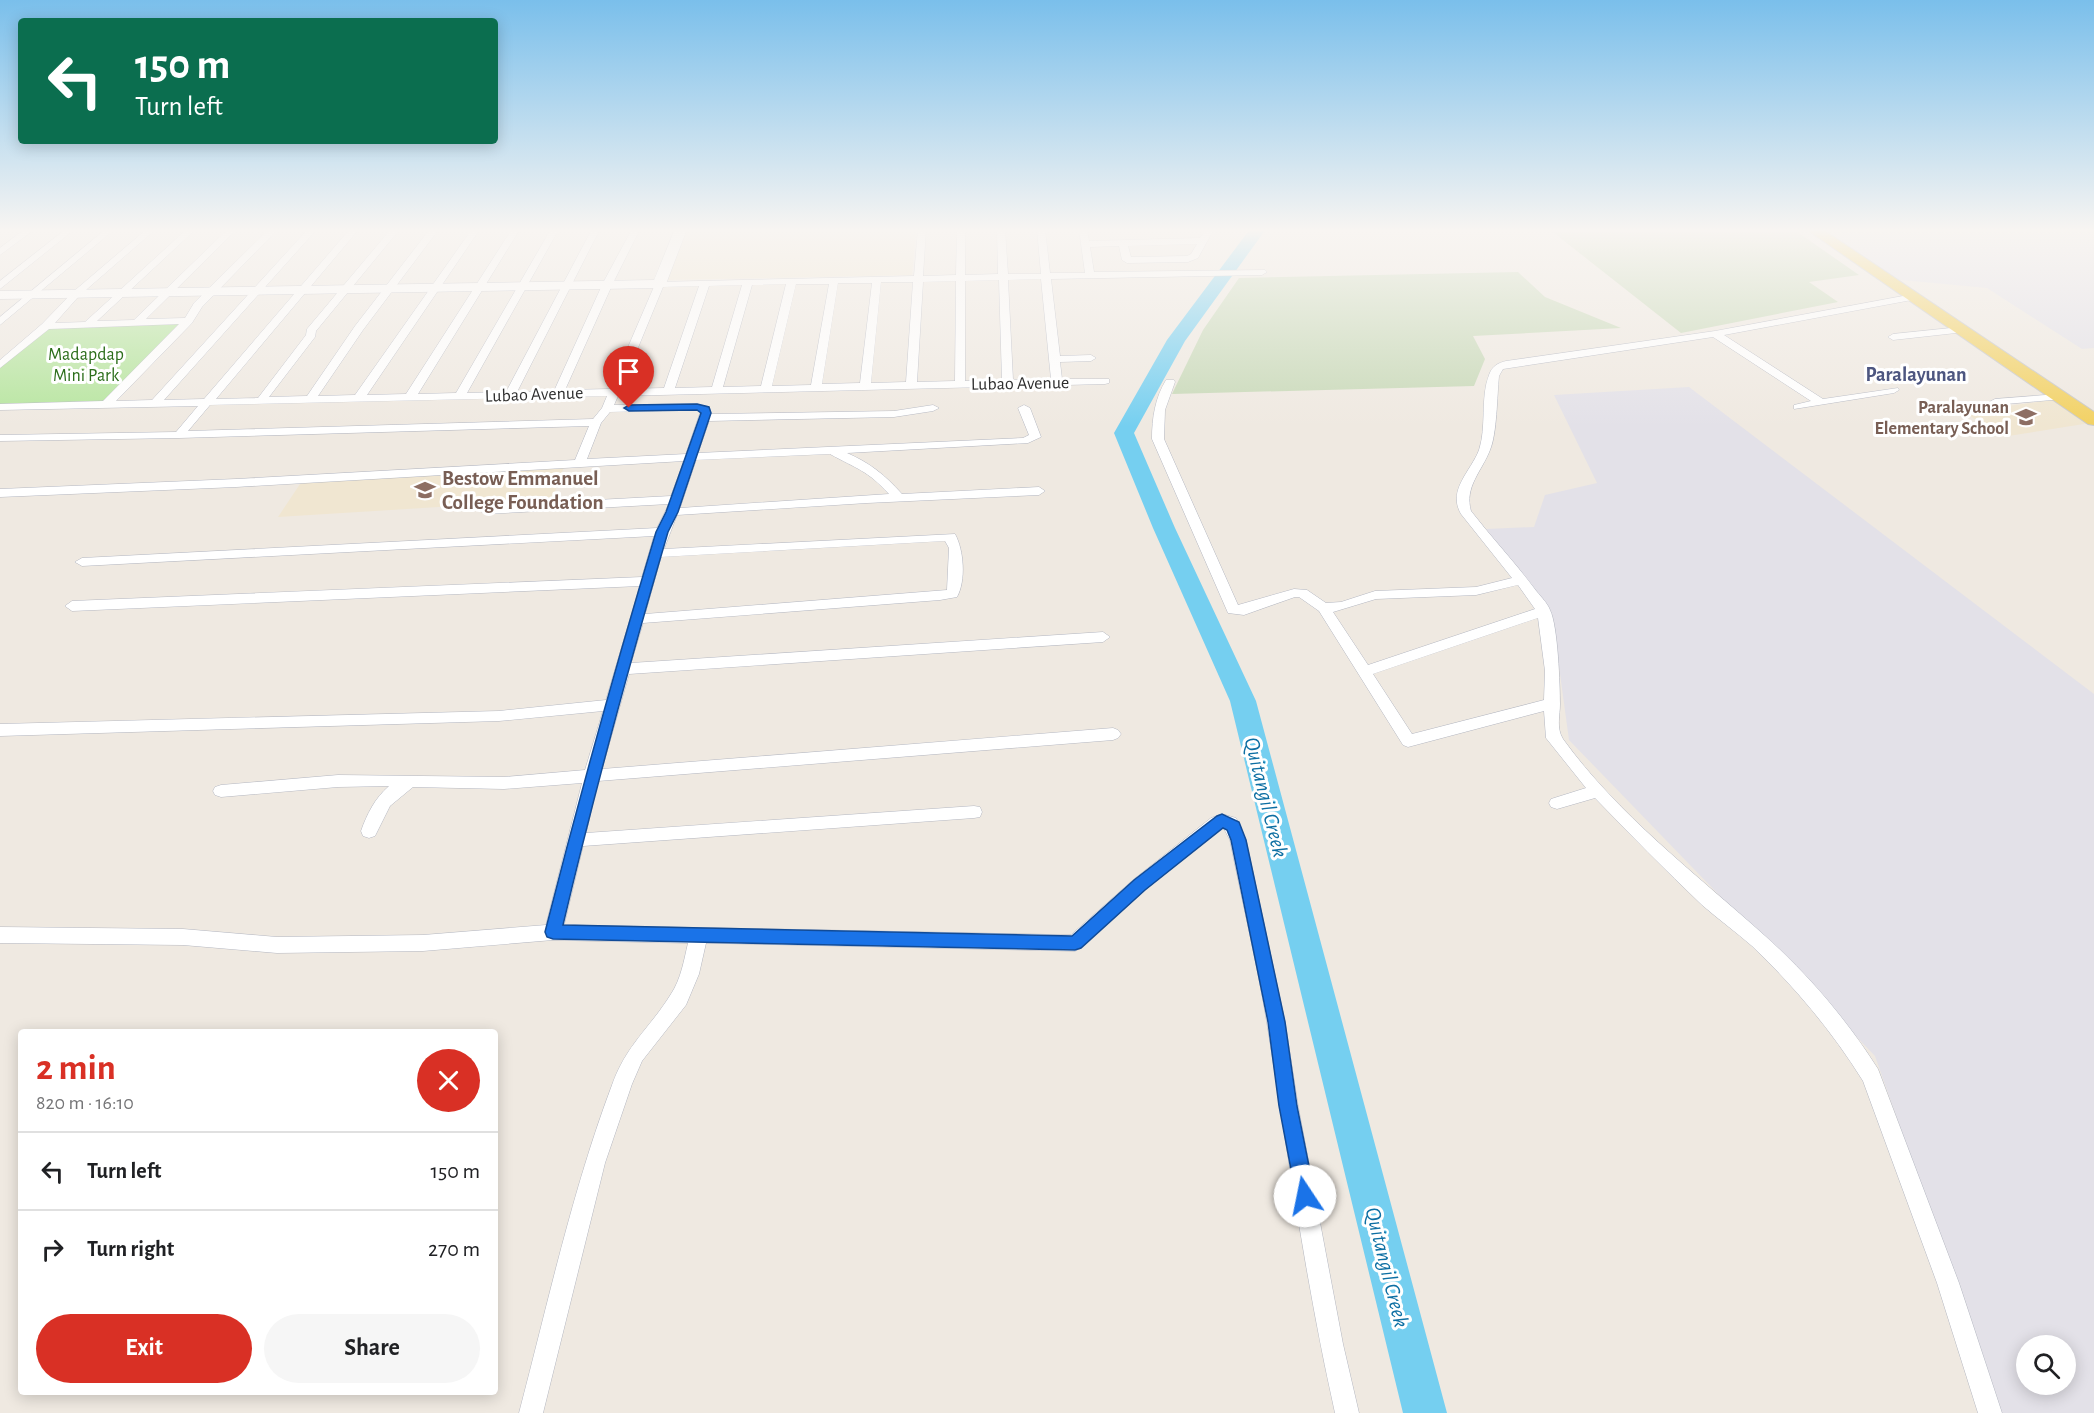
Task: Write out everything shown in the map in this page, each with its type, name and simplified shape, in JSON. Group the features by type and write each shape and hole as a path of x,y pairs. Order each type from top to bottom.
{"main road":[{"path":"0,295 33,295"},
{"path":"1911,295 2094,420"}],"street":[{"path":"0,322 33,295"},
{"path":"0,365 46,326 75,295"},
{"path":"88,324 119,295"},
{"path":"137,323 163,295"},
{"path":"107,404 188,321 198,304 208,295"},
{"path":"155,403 251,295"},
{"path":"179,435 299,295"},
{"path":"261,401 294,359 311,335 311,331 342,295"},
{"path":"311,399 359,328 385,295"},
{"path":"359,398 430,295"},
{"path":"410,397 475,295"},
{"path":"460,396 518,295"},
{"path":"510,395 563,295"},
{"path":"558,393 603,295"},
{"path":"580,463 596,422 607,408 654,295"},
{"path":"668,391 701,295"},
{"path":"716,391 744,295"},
{"path":"766,389 789,295"},
{"path":"816,388 832,295"},
{"path":"865,387 875,295"},
{"path":"911,386 917,295"},
{"path":"960,295 960,384"},
{"path":"1005,295 1008,383"},
{"path":"1049,295 1057,382"},
{"path":"1914,297 1715,334 1506,364 1496,370 1485,449 1466,483 1462,501 1471,519 1544,610 1552,670 1551,724 1554,738 1596,789 1650,844 1710,901 1758,940 1804,987 1861,1060 1870,1076 1948,1283 1990,1413"},
{"path":"46,326 188,321"},
{"path":"1893,338 1961,330"},
{"path":"1715,334 1820,402"},
{"path":"1055,359 1091,358"},
{"name":"Lubao Avenue","path":"0,407 1105,381"},
{"path":"1170,382 1164,393 1157,418 1158,439 1233,610 1244,610 1294,593 1302,593 1324,609 1408,741 1553,703"},
{"path":"1798,407 1894,390"},
{"path":"1995,402 2059,397"},
{"path":"553,932 621,669 658,553 662,532 705,418 705,409 697,407 607,408"},
{"path":"705,418 894,414 933,408"},
{"path":"0,493 236,483 690,456 1033,440 1035,437 1024,408"},
{"path":"0,438 179,435 596,422"},
{"path":"832,450 864,465 878,475 898,498"},
{"path":"485,510 673,506 1039,492"},
{"path":"82,562 662,532"},
{"path":"636,619 940,596 952,594 954,590 955,548 950,537 943,536 658,553"},
{"path":"1324,609 1342,606 1375,595 1476,591 1521,580"},
{"path":"72,606 648,581"},
{"path":"1364,672 1544,610"},
{"path":"621,669 1103,637"},
{"path":"0,730 499,716 612,705"},
{"path":"221,790 338,781 504,783 1113,734"},
{"path":"369,831 376,810 391,793 411,781"},
{"path":"1557,803 1585,796 1596,789"},
{"path":"575,840 974,813"},
{"path":"0,935 183,937 288,945 423,944 553,932 1075,943 1139,885 1222,820 1230,823 1238,840 1276,1022 1288,1106 1331,1344 1347,1413"},
{"path":"531,1413 595,1163 622,1083 635,1055 679,999 690,974 699,934"}],"shaded area":[{"path":"1998,295 2094,295 2094,348 2082,349"},
{"path":"1689,387 2094,694 2094,1413 2001,1413 1875,1056 1569,740 1552,615 1486,529 1534,527 1545,495 1597,483 1554,395"},
{"name":"Paralayunan Elementary School","path":"2053,400 2090,423 2002,437 1964,412"},
{"name":"Bestow Emmanuel College Foundation","path":"565,464 552,500 278,517 302,481"}],"green space":[{"path":"1227,295 1543,295 1621,328 1473,336 1485,359 1474,386 1172,394 1203,330"},
{"path":"1633,295 1828,295 1838,302 1681,333"},
{"name":"Madapdap Mini Park","path":"188,321 107,404 0,406 0,366 46,326"}],"waterway":[{"name":"Quitangil Creek","path":"1210,295 1176,340 1124,433 1164,528 1243,701 1425,1413"}],"place":[{"name":"Paralayunan Elementary School","path":"2026,417"},
{"name":"Bestow Emmanuel College Foundation","path":"425,490"}],"district":[{"name":"Paralayunan","path":"1916,374"}],"route":[{"path":"629,408 697,407 705,409 705,422 690,456 672,512 662,532 658,553 621,669 553,932 687,933 1075,943 1139,885 1222,820 1233,826 1238,840 1276,1022 1288,1106 1305,1196"}]}
